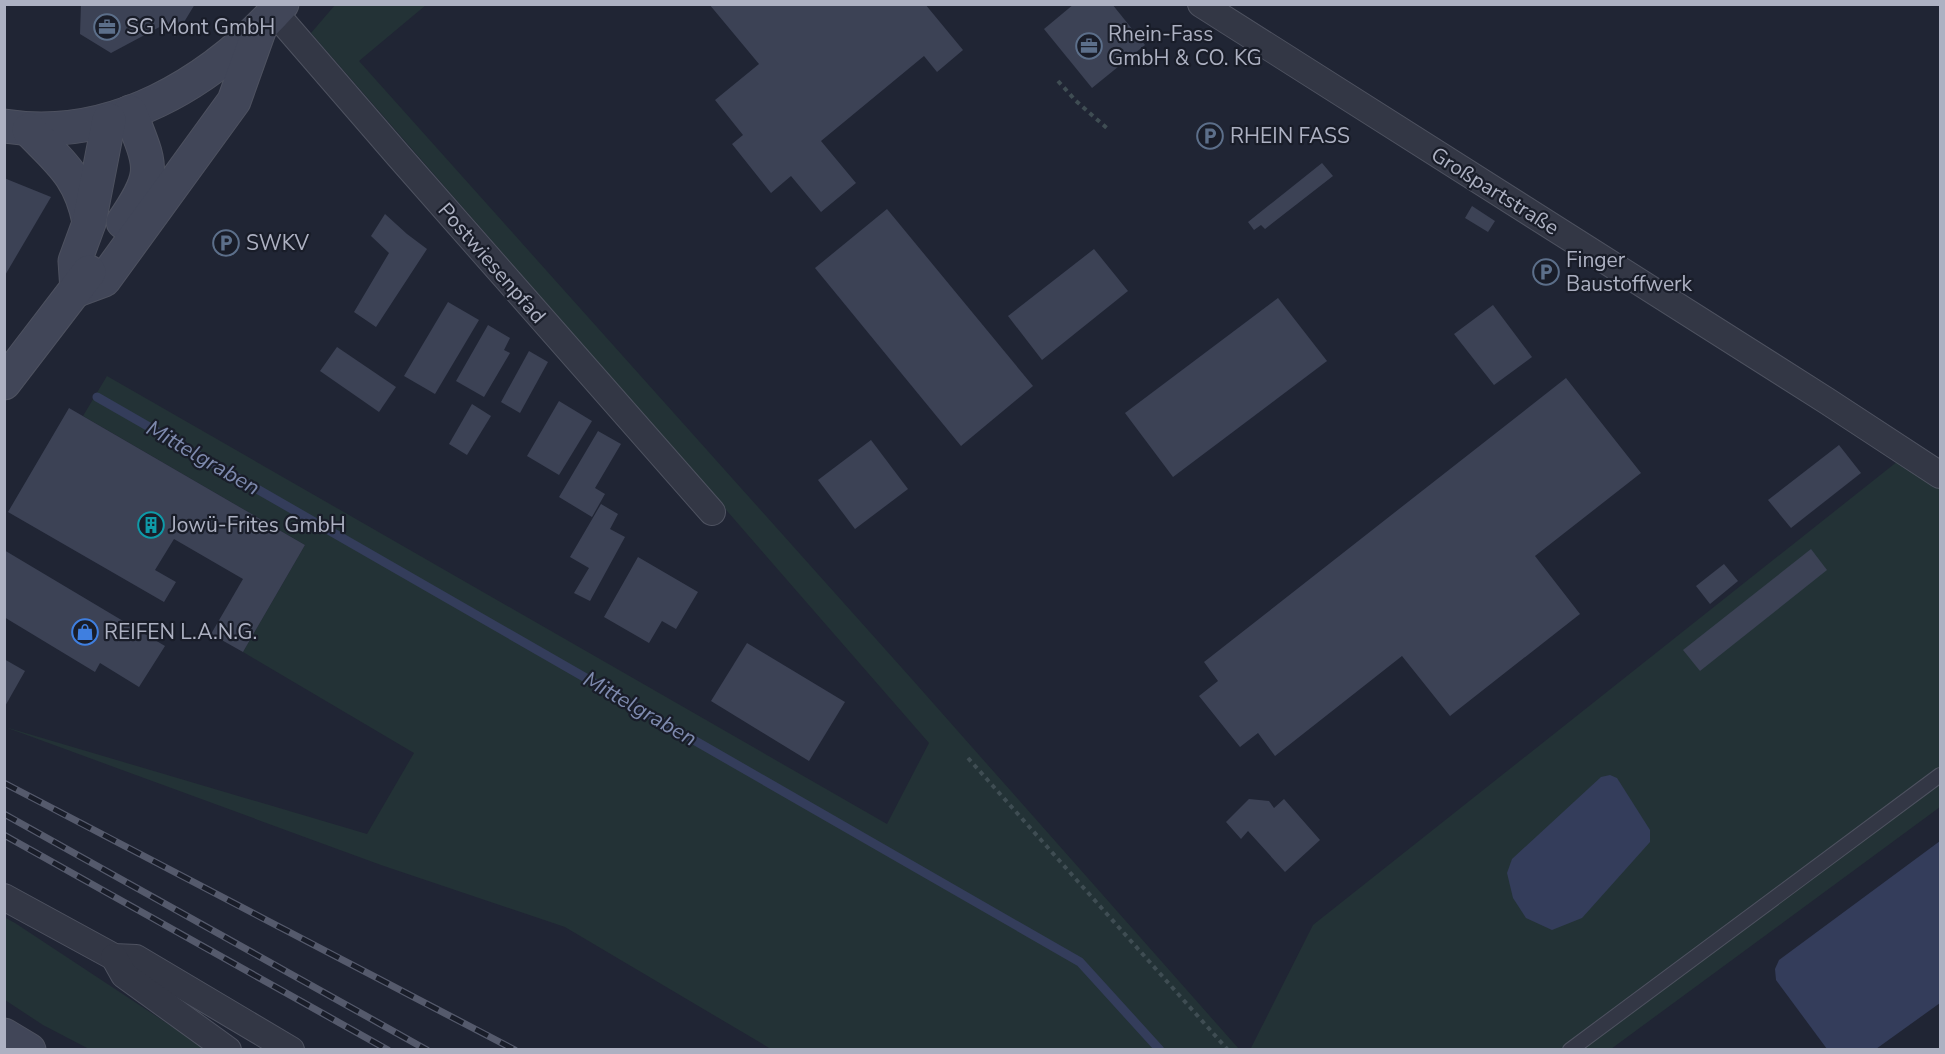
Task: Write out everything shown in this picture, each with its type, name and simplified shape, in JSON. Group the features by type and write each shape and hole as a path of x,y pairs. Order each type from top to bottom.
{"street":[{"name":"Großpartstraße","path":"1201,4 1941,475"},
{"path":"17,128 71,126 119,116 171,94 215,68 272,16"},
{"path":"77,290 104,280 234,101 272,16"},
{"name":"Postwiesenpfad","path":"272,16 397,154 712,512"},
{"path":"77,290 75,261 89,223 119,116"},
{"path":"4,383 77,290 140,196 148,178 148,158 119,116"},
{"path":"17,128 73,176 85,200 89,223"},
{"path":"4,897 114,957 136,958 291,1050"},
{"path":"114,957 124,975 228,1050"},
{"path":"4,1035 29,1050"}],"lane":[{"path":"1570,1050 1941,775"}],"path":[{"path":"1058,81 1076,101 1109,130"},
{"path":"968,758 1228,1050"}],"shaded area":[{"path":"335,5 426,5 359,61 1239,1049 771,1049 565,927 381,865 5,727 367,834 414,753 243,652 305,545 83,416 107,376 887,824 929,743 311,33"},
{"path":"1898,461 1940,488 1940,807 1611,1049 1250,1050 1313,925"},
{"path":"4,917 206,1049 89,1049 43,1025 5,1000"}],"water":[{"path":"1610,775 1617,778 1650,830 1650,842 1582,918 1552,930 1526,918 1513,898 1507,873 1512,859 1601,777"},
{"path":"1940,841 1940,1003 1876,1049 1827,1049 1776,980 1775,969 1779,960"}],"building":[{"path":"81,4 195,4 175,37 167,23 111,53 80,34"},
{"path":"709,4 925,4 963,50 937,72 924,56 821,141 856,183 821,212 791,176 771,193 732,144 743,135 715,100 759,64"},
{"path":"1074,4 1112,4 1145,45 1092,88 1044,29"},
{"path":"1322,163 1333,176 1265,229 1261,225 1254,230 1248,222"},
{"path":"4,178 51,197 4,277"},
{"path":"1472,206 1495,221 1488,232 1465,218"},
{"path":"887,209 1033,386 961,446 815,268"},
{"path":"385,214 427,249 376,327 354,312 389,253 371,236"},
{"path":"1094,249 1128,291 1042,360 1008,316"},
{"path":"1278,298 1327,361 1173,477 1125,413"},
{"path":"448,302 479,320 435,394 404,376"},
{"path":"1493,305 1532,357 1494,385 1454,334"},
{"path":"488,325 510,338 504,350 510,353 484,397 456,381"},
{"path":"337,347 396,387 379,412 320,371"},
{"path":"529,351 548,362 520,413 501,402"},
{"path":"1566,378 1641,473 1535,556 1580,614 1450,716 1402,656 1275,756 1258,733 1240,747 1199,696 1218,681 1204,662"},
{"path":"559,401 592,421 559,475 527,456"},
{"path":"472,404 491,416 467,455 449,444"},
{"name":"Jowü-Frites GmbH","path":"69,408 305,545 243,652 211,634 243,579 174,539 155,570 176,582 164,602 8,512"},
{"path":"598,431 621,444 595,488 605,494 592,517 559,497"},
{"path":"871,440 908,489 855,529 818,480"},
{"path":"1839,445 1861,473 1791,528 1768,500"},
{"path":"601,504 618,514 610,529 625,537 590,601 574,593 589,568 570,557"},
{"path":"1811,549 1827,570 1700,671 1683,650"},
{"name":"REIFEN L.A.N.G.","path":"4,550 165,646 139,687 100,663 95,672 4,617"},
{"path":"638,557 698,592 676,629 662,621 649,643 604,617"},
{"path":"1724,564 1738,581 1710,604 1696,586"},
{"path":"747,643 845,702 809,761 711,701"},
{"path":"4,659 25,671 4,708"},
{"path":"1249,799 1269,801 1274,808 1284,799 1320,840 1285,872 1248,831 1241,839 1226,822"}],"waterway":[{"name":"Mittelgraben","path":"97,397 1080,962 1160,1050"}],"railway":[{"path":"4,783 515,1050"},
{"path":"4,814 427,1050"},
{"path":"4,835 388,1050"}],"place":[{"name":"SG Mont GmbH","path":"107,27"},
{"name":"Rhein-Fass GmbH & CO. KG","path":"1089,46"},
{"name":"RHEIN FASS","path":"1210,136"},
{"name":"SWKV","path":"226,243"},
{"name":"Finger Baustoffwerk","path":"1546,272"},
{"name":"Jowü-Frites GmbH","path":"151,525"},
{"name":"REIFEN L.A.N.G.","path":"85,632"}]}
